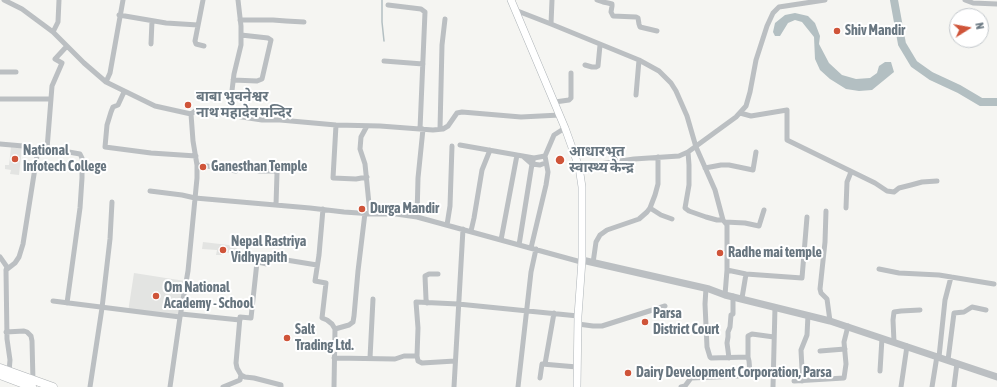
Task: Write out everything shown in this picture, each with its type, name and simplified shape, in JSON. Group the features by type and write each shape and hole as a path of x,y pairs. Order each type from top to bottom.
{"main road":[{"path":"511,0 565,128 578,167 582,187 577,387"},
{"path":"0,368 5,375 32,384 53,387"}],"street":[{"path":"4,0 22,9 53,32 84,63 106,82 155,106 191,114 195,111 202,111 262,120 433,130 443,129 448,126 457,113 462,112 521,117 560,115"},
{"path":"53,32 58,22 59,0"},
{"path":"106,82 110,73 123,0"},
{"path":"203,0 195,43 204,46"},
{"path":"229,115 233,80 241,45 238,0"},
{"path":"552,0 552,24"},
{"path":"597,0 612,4 611,12 613,16 636,16 640,27 656,30"},
{"path":"578,167 634,159 679,156 696,147 736,117 746,106 756,60 767,26 773,13 779,7 825,0"},
{"path":"965,0 973,3 997,4"},
{"path":"388,5 405,4 421,9 425,12 422,129 418,178 417,217"},
{"path":"515,10 639,60 659,71 671,83 676,91 686,116 696,147 727,226 727,270 725,295"},
{"path":"120,15 152,21 198,25"},
{"path":"440,129 444,19"},
{"path":"240,20 304,22"},
{"path":"151,44 152,21"},
{"path":"233,80 257,81 262,79 271,40 268,38 241,35"},
{"path":"585,65 592,67 598,66 600,45"},
{"path":"47,149 52,86 62,63 55,59 67,46"},
{"path":"636,95 639,60"},
{"path":"384,61 423,64"},
{"path":"0,72 16,72"},
{"path":"555,102 568,100 571,98 571,73"},
{"path":"124,92 118,105 113,107 110,112 105,147 151,153 196,156"},
{"path":"0,99 51,99"},
{"path":"740,113 751,116 787,110 787,140 875,183 887,191 894,192 899,188 922,182 937,181"},
{"path":"170,387 188,271 197,178 197,165 191,114"},
{"path":"336,125 333,178 367,177"},
{"path":"335,329 350,325 354,316 358,271 368,214 367,177 365,164 360,149 361,138 367,126"},
{"path":"518,387 534,249 548,172 544,156 554,135 565,128"},
{"path":"0,144 45,150 52,149 80,154 82,158 80,208 67,303"},
{"path":"460,145 524,157 534,158 544,156"},
{"path":"447,225 450,206 452,146"},
{"path":"6,270 15,263 19,257 23,244 38,149"},
{"path":"471,231 482,170 490,150"},
{"path":"688,152 689,185 685,208 689,211 717,220 759,226 764,210"},
{"path":"705,168 729,165 753,170 756,152"},
{"path":"500,240 517,155"},
{"path":"524,157 532,164 540,165 545,162"},
{"path":"593,263 596,242 600,236 607,230 639,219 650,208 658,184 658,157"},
{"path":"519,245 534,158"},
{"path":"197,165 236,171"},
{"path":"259,171 275,171 277,173 276,205"},
{"path":"846,208 847,182 851,172"},
{"path":"150,191 195,198 417,217 581,261 706,288 725,295 808,315 848,326 938,357 997,374"},
{"path":"90,387 102,308 110,239 112,202"},
{"path":"650,208 661,215 672,219"},
{"path":"323,209 315,281 326,283 322,318 332,324 335,329 334,387"},
{"path":"826,211 825,242 820,289 821,293 827,299 830,321"},
{"path":"727,270 746,274 802,278 807,217"},
{"path":"454,387 463,229"},
{"path":"236,258 267,264 269,256 317,265"},
{"path":"0,257 7,267 6,332 10,360 5,375"},
{"path":"257,262 252,318 240,317 236,368 241,375 245,377 281,385 281,387"},
{"path":"879,269 899,273 939,275 994,284"},
{"path":"427,303 425,276 429,274 438,274"},
{"path":"742,298 746,274"},
{"path":"932,387 938,357 945,300 951,277"},
{"path":"706,288 706,332 707,347 710,357 748,357"},
{"path":"729,358 727,344 731,315 733,314 733,296"},
{"path":"370,358 373,299"},
{"path":"0,302 6,302"},
{"path":"53,302 181,316 240,320"},
{"path":"455,361 422,363 418,361 416,302 458,304 578,316"},
{"path":"578,324 602,326 665,306"},
{"path":"774,387 775,307"},
{"path":"948,360 954,313 964,312 972,307 986,310"},
{"path":"894,342 894,312 920,310"},
{"path":"540,378 542,364 545,364 554,313"},
{"path":"802,381 801,350 807,335 808,315"},
{"path":"794,381 844,378 846,364 844,342 848,326"},
{"path":"6,332 24,331 28,332 31,336 32,384"},
{"path":"681,387 685,386 691,378 737,376 750,373 748,336 752,334 774,337"},
{"path":"880,371 882,338"},
{"path":"901,387 907,346"},
{"path":"820,351 845,349"},
{"path":"334,358 395,359 404,356 417,356"},
{"path":"954,387 957,363"},
{"path":"545,364 578,367"},
{"path":"223,387 240,380 241,375"}],"shaded area":[{"path":"795,13 808,16 815,23 820,36 819,44 829,63 842,75 856,79 870,78 877,73 879,66 885,62 891,62 894,72 872,90 859,91 846,89 830,79 820,70 815,59 814,37 802,22 795,20 788,23 780,36 775,36 773,32 775,23 785,15"},
{"name":"National Infotech College","path":"11,147 22,148 19,175 10,174 11,170 5,169 5,165 9,165"},
{"name":"Nepal Rastriya Vidhyapith","path":"203,242 237,246 236,254 223,252 222,255 216,255 217,250 202,249"},
{"name":"Om National Academy - School","path":"134,273 185,281 178,318 128,312"}],"waterway":[{"path":"382,0 384,41"},
{"path":"894,0 902,44 914,64 931,76 959,89 981,102 997,102"}],"place":[{"name":"Shiv Mandir","path":"837,31"},
{"name":"बाबा भुवनेश्वर नाथ महादेव मन्दिर","path":"188,105"},
{"name":"National Infotech College","path":"15,159"},
{"name":"आधारभूत स्वास्थ्य केन्द्र","path":"560,160"},
{"name":"Ganesthan Temple","path":"203,167"},
{"name":"Durga Mandir","path":"362,209"},
{"name":"Nepal Rastriya Vidhyapith","path":"223,250"},
{"name":"Radhe mai temple","path":"720,253"},
{"name":"Om National Academy - School","path":"156,296"},
{"name":"Parsa District Court","path":"645,322"},
{"name":"Salt Trading Ltd.","path":"287,338"},
{"name":"Dairy Development Corporation, Parsa","path":"628,373"}]}
